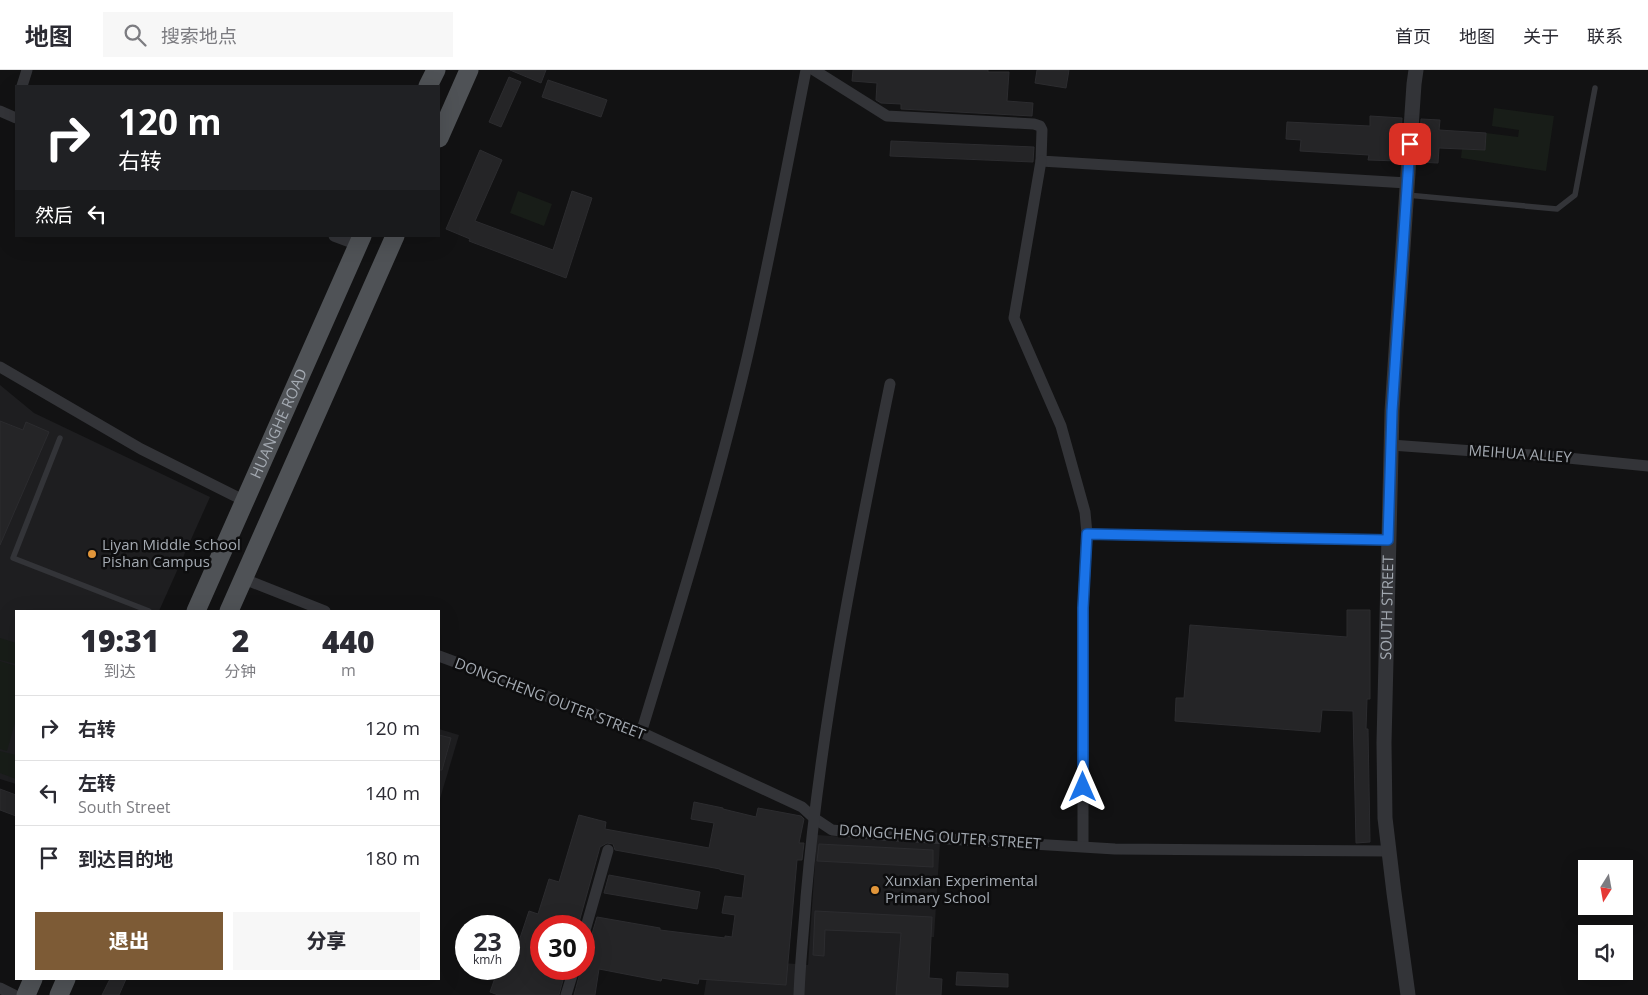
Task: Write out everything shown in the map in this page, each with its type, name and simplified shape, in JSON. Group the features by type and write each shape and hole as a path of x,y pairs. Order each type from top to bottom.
{"main road":[{"path":"428,85 436,70"},
{"path":"440,136 469,70"},
{"name":"HUANGHE ROAD","path":"229,610 395,237"},
{"name":"HUANGHE ROAD","path":"196,610 360,241"},
{"path":"26,995 33,980"},
{"path":"59,995 66,980"}],"street":[{"path":"22,85 27,70"},
{"path":"641,732 701,536 747,359 806,70"},
{"path":"814,70 887,116 1034,124 1040,126 1042,130 1041,161 1014,318 1061,426 1085,512 1087,534 1083,608 1083,846"},
{"name":"SOUTH STREET","path":"1408,995 1385,818 1384,742 1391,445 1416,70"},
{"path":"0,112 15,114"},
{"path":"1041,161 1407,189"},
{"path":"339,237 360,241"},
{"path":"0,367 141,449 245,501"},
{"path":"799,995 814,818 823,752 853,562 890,384"},
{"name":"MEIHUA ALLEY","path":"1391,445 1558,457 1648,466"},
{"path":"1087,534 1388,540"},
{"path":"244,579 322,610"},
{"name":"DONGCHENG OUTER STREET","path":"440,656 641,732 802,807 832,830 1115,848 1389,851"},
{"path":"589,915 608,850"},
{"path":"566,995 571,980"},
{"path":"0,988 14,995"}],"lane":[{"path":"1407,189 1557,210 1574,195 1595,88"},
{"path":"60,438 13,558 146,610"}],"shaded area":[{"path":"1494,108 1554,116 1546,171 1461,158 1462,149 1485,150 1486,133 1518,137 1519,130 1492,126"},
{"path":"518,191 552,204 544,226 510,213"},
{"name":"Liyan Middle School Pishan Campus","path":"0,385 34,413 210,497 159,610 15,610 15,784 0,779"},
{"path":"0,638 15,643 15,664 0,660"},
{"path":"0,661 15,666 15,723 7,751 0,749"},
{"path":"440,729 459,735 440,799"},
{"path":"0,751 15,755 15,779 0,773"},
{"name":"Xunxian Experimental Primary School","path":"817,835 940,843 934,937 926,937 922,995 704,995 710,957 808,965"}],"building":[{"path":"510,70 546,70 541,83"},
{"path":"853,70 988,70 988,72 1009,72 1007,101 1033,103 1032,116 901,109 901,104 881,103 876,100 877,83 852,81"},
{"path":"1037,70 1069,70 1066,88 1035,83"},
{"path":"509,77 521,82 501,127 489,122"},
{"path":"548,80 607,100 601,117 542,97"},
{"path":"1370,116 1402,118 1399,161 1368,160 1369,155 1300,151 1301,140 1286,139 1287,122 1370,126"},
{"path":"1421,119 1440,120 1439,130 1486,133 1485,150 1439,148 1438,163 1418,162"},
{"path":"891,141 1034,147 1033,162 890,156"},
{"path":"480,150 502,160 475,221 553,250 572,191 592,198 566,278 469,241 470,239 446,229"},
{"path":"0,421 23,430 26,422 49,432 0,545"},
{"path":"1347,610 1370,610 1370,699 1367,699 1366,729 1368,729 1370,842 1356,843 1353,711 1322,710 1320,732 1175,721 1176,698 1184,698 1190,625 1347,637"},
{"path":"440,735 451,738 442,770 440,770"},
{"path":"0,789 15,795 15,816 0,810"},
{"path":"694,802 756,817 758,808 801,816 804,819 799,843 804,843 802,860 797,860 786,985 699,979 698,984 662,978 661,981 599,969 595,995 574,995 578,980 595,980 595,924 597,917 660,928 660,930 725,938 725,936 732,937 735,915 722,913 725,896 742,898 745,875 615,850 613,844 607,843 600,847 581,915 530,915 530,980 563,980 559,995 498,995 490,992 494,980 520,980 520,938 529,911 538,914 549,879 559,882 579,815 606,822 605,829 709,848 714,823 691,819"},
{"path":"819,844 933,850 933,867 817,861"},
{"path":"609,875 700,892 697,909 604,893"},
{"path":"815,911 932,917 929,978 942,979 941,995 896,995 901,933 825,930 824,956 813,955"},
{"path":"957,972 1008,974 1008,987 956,985"},
{"path":"110,980 126,980 119,995 102,995"}],"place":[{"name":"Liyan Middle School Pishan Campus","path":"92,554"},
{"name":"Xunxian Experimental Primary School","path":"875,890"}],"route":[{"path":"1083,787 1083,608 1087,534 1388,540 1392,411 1410,144"}]}
